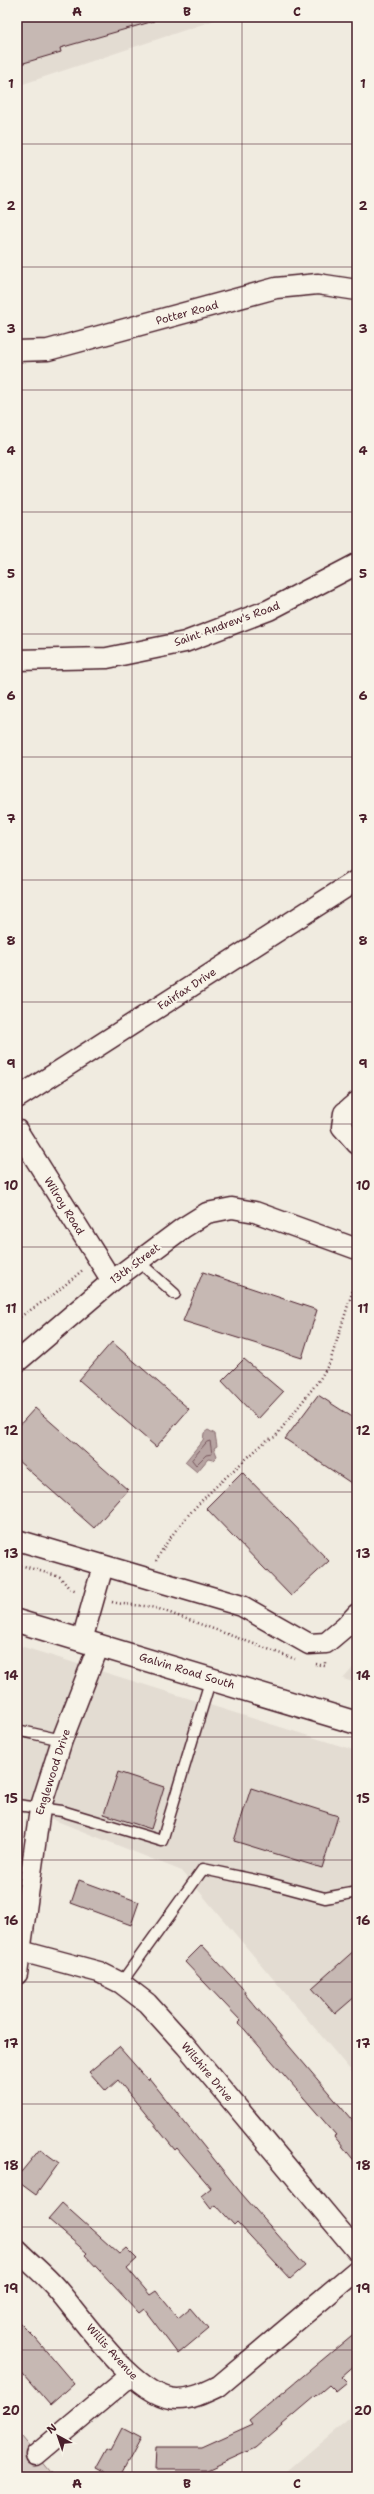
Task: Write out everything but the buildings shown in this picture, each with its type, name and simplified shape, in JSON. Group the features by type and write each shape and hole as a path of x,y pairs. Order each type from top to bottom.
{"main road":[{"name":"Galvin Road South","path":"17,1621 211,1678 357,1724"}],"street":[{"name":"Potter Road","path":"17,351 48,350 276,288 318,284 357,290"},
{"name":"Saint Andrew's Road","path":"17,660 107,658 185,642 269,610 357,564"},
{"name":"Fairfax Drive","path":"17,1098 357,880"},
{"path":"357,1102 344,1113 342,1127 357,1144"},
{"name":"Wilroy Road","path":"17,1130 112,1281"},
{"name":"13th Street","path":"17,1362 112,1281 183,1228 208,1213 232,1208 270,1218 357,1249"},
{"path":"17,1540 242,1606 310,1644 326,1644 345,1628 357,1614"},
{"name":"Englewood Drive","path":"17,1974 18,1950 40,1809 90,1643 94,1597 103,1566"},
{"name":"Wilshire Drive","path":"18,1950 78,1965 121,1983 147,2003 165,2022 357,2251"},
{"name":"Willis Avenue","path":"17,2250 55,2287 130,2376 147,2389 162,2396 178,2400 195,2397 219,2386 357,2270"},
{"path":"36,2455 130,2376"}],"lane":[{"path":"138,1261 174,1294"},
{"path":"17,1805 62,1811 162,1841 211,1678"},
{"path":"17,1730 62,1740"},
{"path":"121,1983 203,1869 265,1882 326,1898 357,1892"}],"path":[{"path":"17,1320 53,1294 97,1258"},
{"path":"148,1578 167,1540 210,1494 267,1440 275,1437 320,1379 330,1362 357,1277"},
{"path":"17,1564 60,1577 69,1588 94,1597 124,1605 142,1604 153,1607 288,1657 303,1661"},
{"path":"310,1662 325,1666 326,1644"}],"shaded area":[{"path":"17,17 224,17 17,86"},
{"path":"17,1645 357,1751 357,2078 182,1871 52,1819 17,1810"},
{"path":"357,1663 357,1683 343,1679"},
{"path":"357,2412 357,2477 292,2477 287,2471"},
{"path":"17,2431 55,2477 17,2477"}],"water":[{"path":"208,1430 215,1434 217,1446 214,1448 217,1456 213,1460 208,1459 197,1472 185,1462 203,1440 204,1433"}]}
